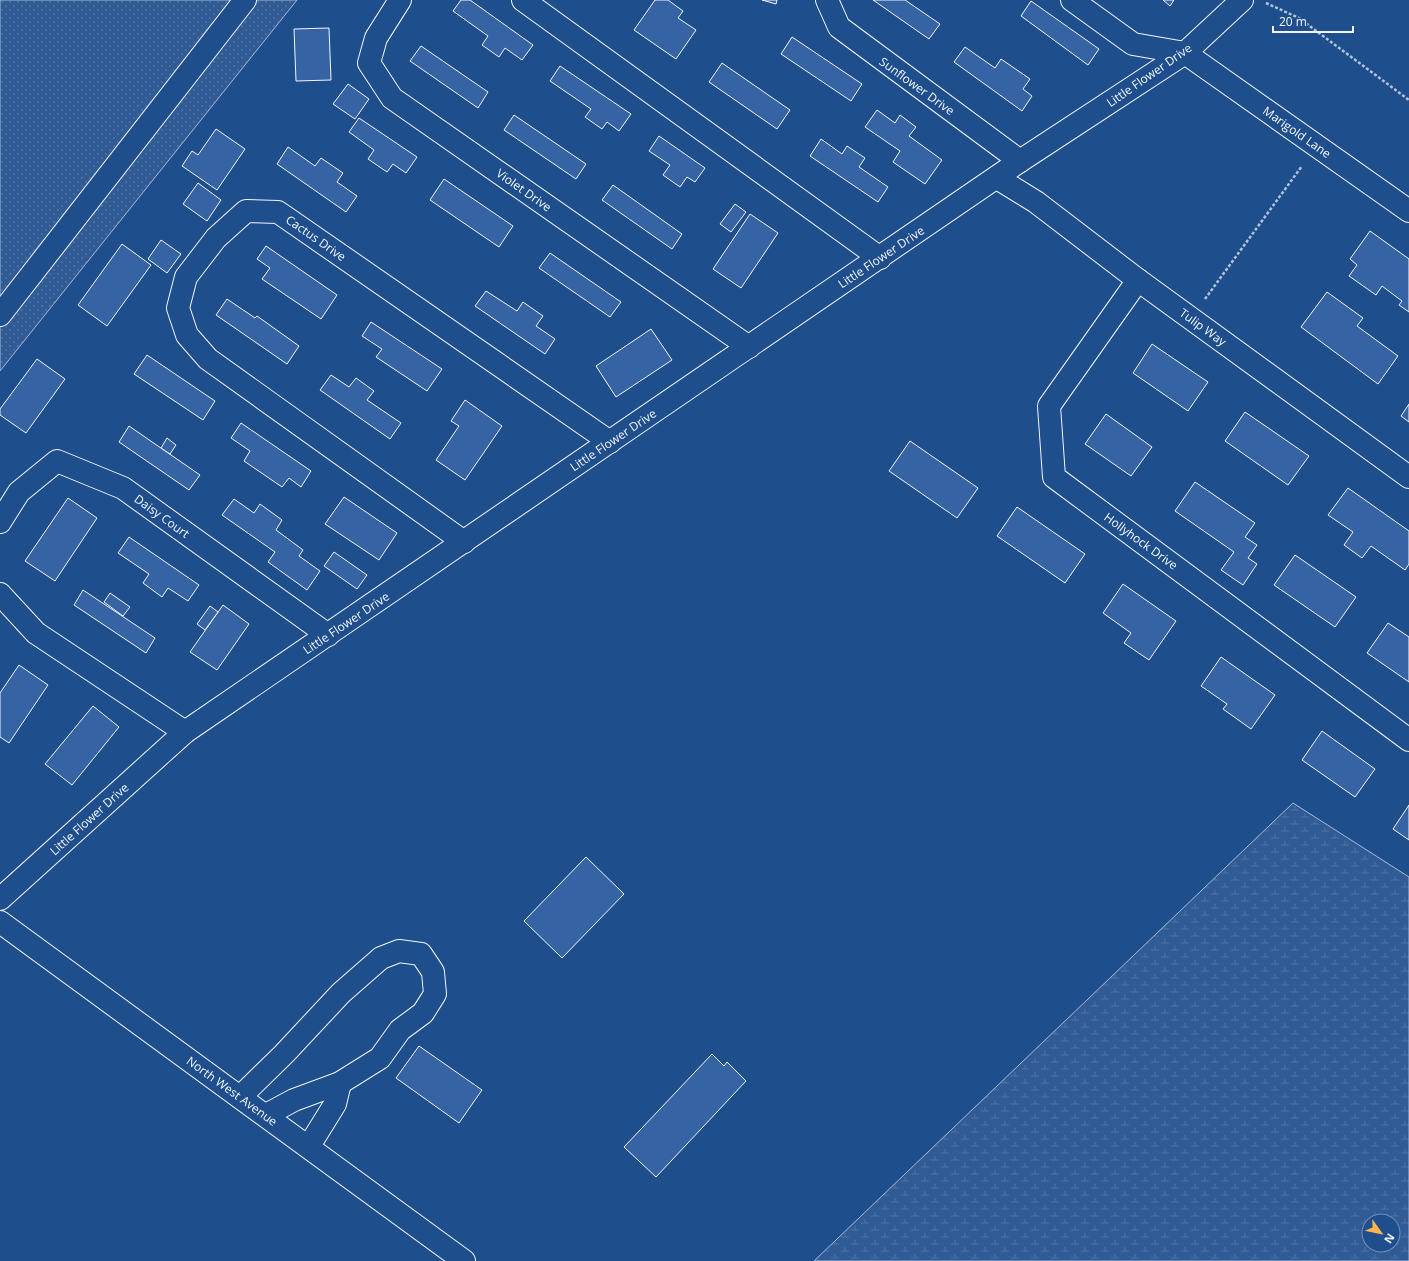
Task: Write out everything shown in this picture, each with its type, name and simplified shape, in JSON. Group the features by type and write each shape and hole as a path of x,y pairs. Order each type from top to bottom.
{"street":[{"path":"0,315 245,0"},
{"name":"Violet Drive","path":"400,0 376,38 369,63 392,98 749,347"},
{"path":"523,0 880,258"},
{"name":"Sunflower Drive","path":"827,0 839,27 1020,161"},
{"path":"1072,0 1133,44 1185,53"},
{"name":"Little Flower Drive","path":"0,899 185,732 1020,161 1185,53 1242,0"},
{"name":"Marigold Lane","path":"1185,53 1409,211"},
{"name":"Tulip Way","path":"997,178 1036,202 1138,280 1409,478"},
{"name":"Cactus Drive","path":"464,542 208,359 187,335 178,308 186,277 216,238 246,211 278,212 610,442"},
{"name":"Hollyhock Drive","path":"1138,280 1049,406 1054,477 1409,740"},
{"name":"Daisy Court","path":"0,522 20,492 58,461 123,488 328,635"},
{"path":"0,594 36,633 185,732"},
{"name":"North West Avenue","path":"0,922 309,1146 464,1261"},
{"path":"240,1097 284,1054 341,993 381,958 398,951 421,954 433,972 435,994 423,1013 400,1030 380,1058 340,1084 294,1100 266,1115"},
{"path":"309,1146 336,1104 340,1084"}],"path":[{"path":"1261,0 1299,18 1409,100"},
{"path":"1191,319 1317,146"}],"green space":[{"path":"0,0 297,0 0,371"},
{"path":"1293,803 1409,877 1409,1261 814,1261"}],"building":[{"path":"461,0 470,0 533,45 522,60 505,48 499,57 482,45 488,36 453,11"},
{"path":"655,0 668,0 683,11 678,18 696,30 676,59 634,30"},
{"path":"762,0 777,0 776,4"},
{"path":"873,0 905,0 940,24 929,39"},
{"path":"1163,0 1174,0 1170,6"},
{"path":"1031,1 1099,49 1088,65 1021,16"},
{"path":"329,28 331,80 296,81 294,29"},
{"path":"792,37 862,84 851,101 781,54"},
{"path":"421,46 488,92 478,108 410,61"},
{"path":"965,47 995,68 1001,59 1030,79 1023,89 1032,96 1022,111 954,62"},
{"path":"722,63 790,110 777,129 709,82"},
{"path":"560,66 631,114 619,131 607,122 602,129 585,117 591,109 550,81"},
{"path":"348,84 369,99 355,119 333,104"},
{"path":"877,110 895,123 900,115 916,127 909,136 942,160 925,184 893,162 900,151 865,127"},
{"path":"514,115 586,164 576,179 504,130"},
{"path":"359,118 417,157 406,173 393,164 387,172 368,159 374,150 349,132"},
{"path":"216,129 245,149 217,190 182,166 192,151 198,155"},
{"path":"659,136 705,168 695,182 687,177 680,187 663,175 670,165 649,151"},
{"path":"821,139 842,154 847,146 865,158 859,167 888,187 878,202 810,156"},
{"path":"288,147 315,166 321,158 343,173 337,182 357,196 346,212 277,164"},
{"path":"444,179 513,226 499,247 430,200"},
{"path":"198,183 221,200 207,221 183,204"},
{"path":"613,185 682,234 672,249 602,200"},
{"path":"735,204 746,212 731,232 720,224"},
{"path":"750,214 778,233 741,288 713,269"},
{"path":"1370,231 1409,259 1409,312 1399,305 1402,301 1382,286 1376,295 1349,276 1357,265 1350,259"},
{"path":"161,240 181,254 167,273 148,259"},
{"path":"122,244 151,265 107,326 78,305"},
{"path":"266,246 337,295 321,319 262,279 270,268 257,259"},
{"path":"550,253 621,302 610,317 539,268"},
{"path":"486,291 517,311 523,302 543,316 536,326 555,339 545,354 475,306"},
{"path":"1327,292 1363,318 1357,326 1398,356 1378,384 1301,327"},
{"path":"227,299 255,318 257,316 299,346 287,364 216,315"},
{"path":"371,322 442,369 427,391 376,357 382,349 362,336"},
{"path":"651,329 672,360 616,397 596,366"},
{"path":"1152,344 1208,382 1188,411 1133,373"},
{"path":"147,355 215,401 203,420 134,374"},
{"path":"37,359 65,379 26,433 0,415 0,409"},
{"path":"331,375 349,387 356,378 374,391 367,400 401,423 390,439 320,390"},
{"path":"465,400 502,426 465,480 436,460 459,426 451,421"},
{"path":"1409,404 1409,422 1401,416"},
{"path":"1245,412 1309,456 1288,485 1225,441"},
{"path":"1106,414 1152,447 1131,476 1085,444"},
{"path":"241,423 311,471 301,487 289,478 282,487 244,461 250,451 231,438"},
{"path":"129,426 200,475 189,490 119,442"},
{"path":"167,438 176,445 170,454 161,448"},
{"path":"910,441 978,488 957,518 889,471"},
{"path":"1195,482 1255,523 1245,537 1257,545 1248,558 1257,564 1243,585 1221,570 1234,552 1175,511"},
{"path":"1348,488 1409,531 1409,564 1405,570 1371,546 1362,558 1344,545 1353,532 1328,515"},
{"path":"344,497 397,533 379,560 325,524"},
{"path":"68,498 97,518 55,581 25,561"},
{"path":"234,499 254,513 260,504 282,520 276,530 303,550 299,556 320,571 307,590 268,562 275,552 222,515"},
{"path":"1017,507 1085,554 1065,583 997,536"},
{"path":"129,537 199,585 188,601 168,588 162,597 143,583 149,574 118,553"},
{"path":"334,552 367,575 357,589 324,566"},
{"path":"1295,555 1356,597 1335,627 1274,585"},
{"path":"1123,584 1176,621 1149,660 1124,643 1131,633 1103,613"},
{"path":"83,590 155,638 146,653 74,605"},
{"path":"110,593 130,607 123,616 104,602"},
{"path":"223,605 249,624 217,670 190,652"},
{"path":"210,606 218,612 205,630 197,624"},
{"path":"1388,623 1409,637 1409,682 1367,653"},
{"path":"1221,657 1275,695 1251,729 1223,709 1227,704 1201,686"},
{"path":"19,665 48,685 9,743 0,737 0,693"},
{"path":"93,706 119,727 72,785 45,764"},
{"path":"1322,731 1375,769 1355,797 1302,760"},
{"path":"1409,805 1409,840 1393,829"},
{"path":"586,857 624,894 562,958 524,921"},
{"path":"419,1046 482,1090 459,1123 396,1078"},
{"path":"712,1054 724,1066 727,1062 746,1081 656,1177 624,1147"}]}
